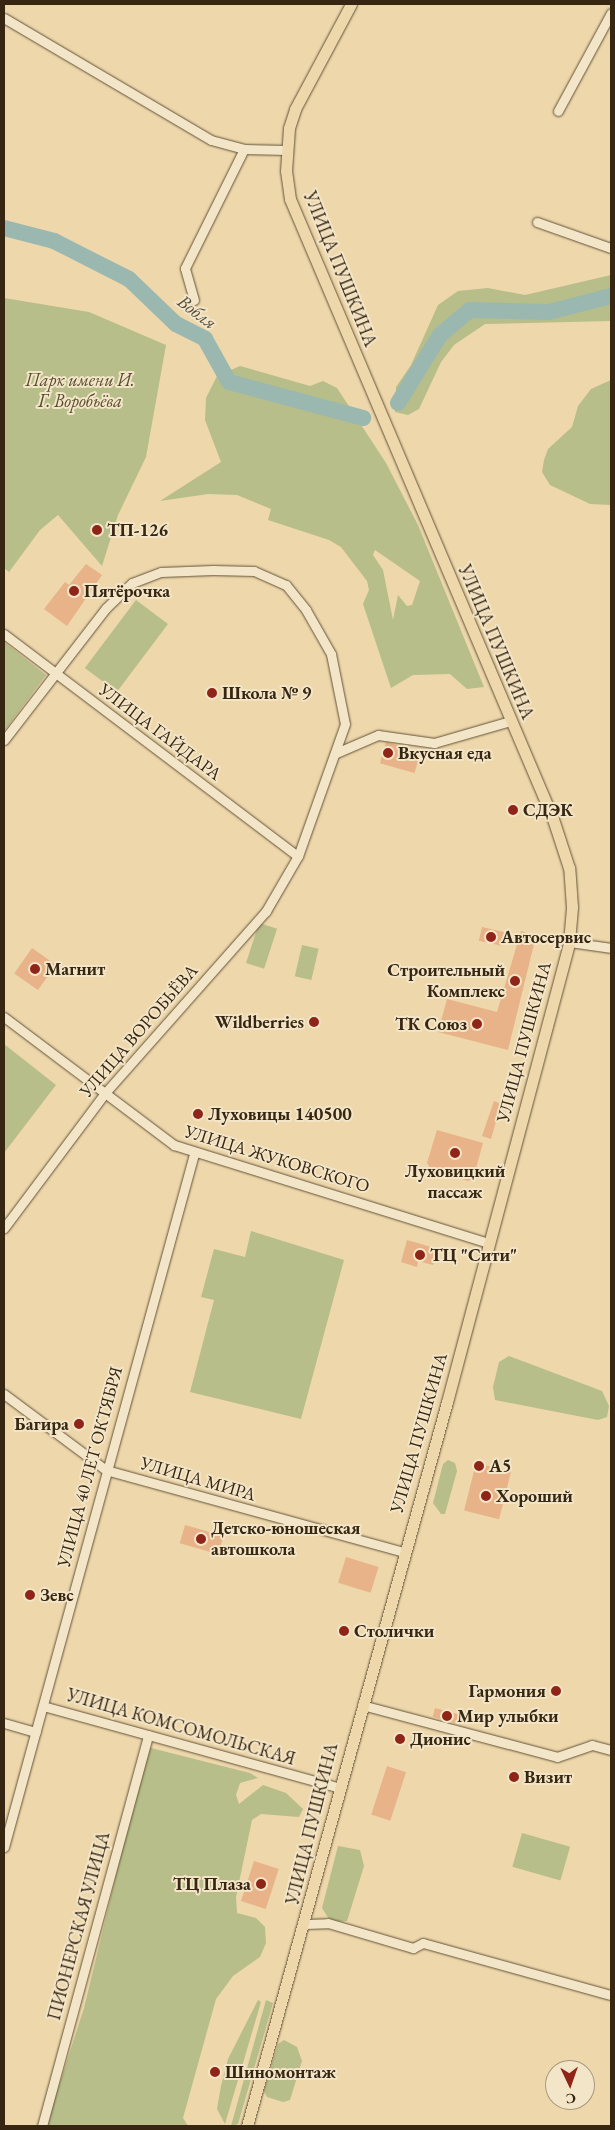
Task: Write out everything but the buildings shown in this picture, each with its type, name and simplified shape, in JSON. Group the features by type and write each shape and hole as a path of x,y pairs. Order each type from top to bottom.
{"main road":[{"name":"УЛИЦА ПУШКИНА","path":"246,2126 305,1924 362,1705 569,942 572,884 569,868 553,819 299,226 290,199 286,150 295,109 352,4"}],"street":[{"path":"558,111 611,13"},
{"path":"4,18 211,140 244,149 286,150"},
{"path":"194,300 185,268 244,149"},
{"path":"538,222 611,248"},
{"path":"4,740 54,672 106,608 132,583 161,572 254,571 286,585 306,610 331,654 345,724 298,856"},
{"name":"УЛИЦА ГАЙДАРА","path":"4,634 298,856"},
{"path":"336,753 378,735 434,743 510,721"},
{"name":"УЛИЦА ВОРОБЬЁВА","path":"4,1228 105,1093 266,911 298,856"},
{"path":"569,942 611,948"},
{"name":"УЛИЦА ЖУКОВСКОГО","path":"4,1017 174,1145 194,1154 488,1243"},
{"name":"УЛИЦА 40 ЛЕТ ОКТЯБРЯ","path":"4,1847 194,1154"},
{"name":"УЛИЦА МИРА","path":"4,1394 106,1470 404,1552"},
{"path":"362,1705 557,1758 592,1745 611,1750"},
{"name":"УЛИЦА КОМСОМОЛЬСКАЯ","path":"43,1706 340,1788"},
{"path":"4,1723 36,1732"},
{"name":"ПИОНЕРСКАЯ УЛИЦА","path":"42,2126 148,1735"},
{"path":"305,1924 328,1923 414,1948 423,1944 611,1995"}],"green space":[{"path":"611,275 611,321 485,324 454,345 441,362 419,409 408,415 395,412 396,387 411,365 438,305 458,291 488,288 525,295"},
{"name":"Парк имени И. Г. Воробьёва","path":"4,298 89,312 166,345 146,457 118,515 102,566 58,515 40,530 9,572 4,568"},
{"path":"240,366 310,386 323,381 337,388 386,463 418,525 484,687 467,689 450,674 413,675 391,688 363,604 369,590 367,581 341,547 329,540 268,520 271,509 237,495 208,494 160,501 221,462 205,420 206,398 217,376","holes":["375,550 420,581 412,605 407,606 398,595 393,620 383,570 373,555"]},
{"path":"611,380 611,505 590,504 550,485 542,472 544,460 548,449 572,427 578,406 591,389"},
{"path":"136,600 168,624 117,692 85,668"},
{"path":"4,642 46,675 4,731"},
{"path":"259,923 277,929 264,969 246,963"},
{"path":"302,945 319,949 311,980 295,976"},
{"path":"4,1044 56,1085 4,1153"},
{"path":"251,1231 344,1260 301,1419 190,1392 214,1300 201,1297 214,1249 245,1257"},
{"path":"509,1356 602,1391 609,1406 607,1417 598,1420 495,1400 493,1387 499,1362"},
{"path":"448,1460 455,1463 457,1471 445,1514 441,1514 433,1503 443,1464"},
{"path":"147,1747 250,1773 258,1778 240,1783 236,1795 239,1804 263,1785 286,1793 303,1809 299,1817 261,1814 252,1820 236,1897 237,1913 256,1918 265,1927 266,1943 260,1957 233,1976 216,1999 183,2118 188,2126 46,2126 84,2008"},
{"path":"522,1833 570,1847 560,1880 512,1867"},
{"path":"338,1846 360,1850 364,1866 347,1921 337,1922 329,1919 322,1908"},
{"path":"258,2000 261,2002 225,2124 217,2109 228,2059"},
{"path":"266,2000 273,2003 238,2124 231,2126"},
{"path":"284,2040 297,2047 302,2061 290,2100 283,2102 267,2097 264,2091 278,2044"}],"waterway":[{"name":"Вобля","path":"4,228 54,241 129,279 176,324 205,339 229,382 363,418"},
{"name":"Вобля","path":"398,403 440,335 470,310 549,312 611,296"}],"place":[{"name":"ТП-126","path":"97,530"},
{"name":"Пятёрочка","path":"74,591"},
{"name":"Школа № 9","path":"212,693"},
{"name":"Вкусная еда","path":"388,753"},
{"name":"СДЭК","path":"513,810"},
{"name":"Автосервис","path":"491,937"},
{"name":"Магнит","path":"35,969"},
{"name":"Строительный Комплекс","path":"515,981"},
{"name":"Wildberries","path":"314,1022"},
{"name":"ТК Союз","path":"477,1024"},
{"name":"Луховицы 140500","path":"198,1114"},
{"name":"Луховицкий пассаж","path":"455,1153"},
{"name":"ТЦ \"Сити\"","path":"420,1255"},
{"name":"Багира","path":"79,1424"},
{"name":"А5","path":"479,1466"},
{"name":"Хороший","path":"486,1496"},
{"name":"Детско-юношеская автошкола","path":"201,1539"},
{"name":"Зевс","path":"30,1595"},
{"name":"Столички","path":"344,1631"},
{"name":"Гармония","path":"556,1691"},
{"name":"Мир улыбки","path":"447,1716"},
{"name":"Дионис","path":"400,1739"},
{"name":"Визит","path":"514,1777"},
{"name":"ТЦ Плаза","path":"261,1884"},
{"name":"Шиномонтаж","path":"215,2072"}]}
